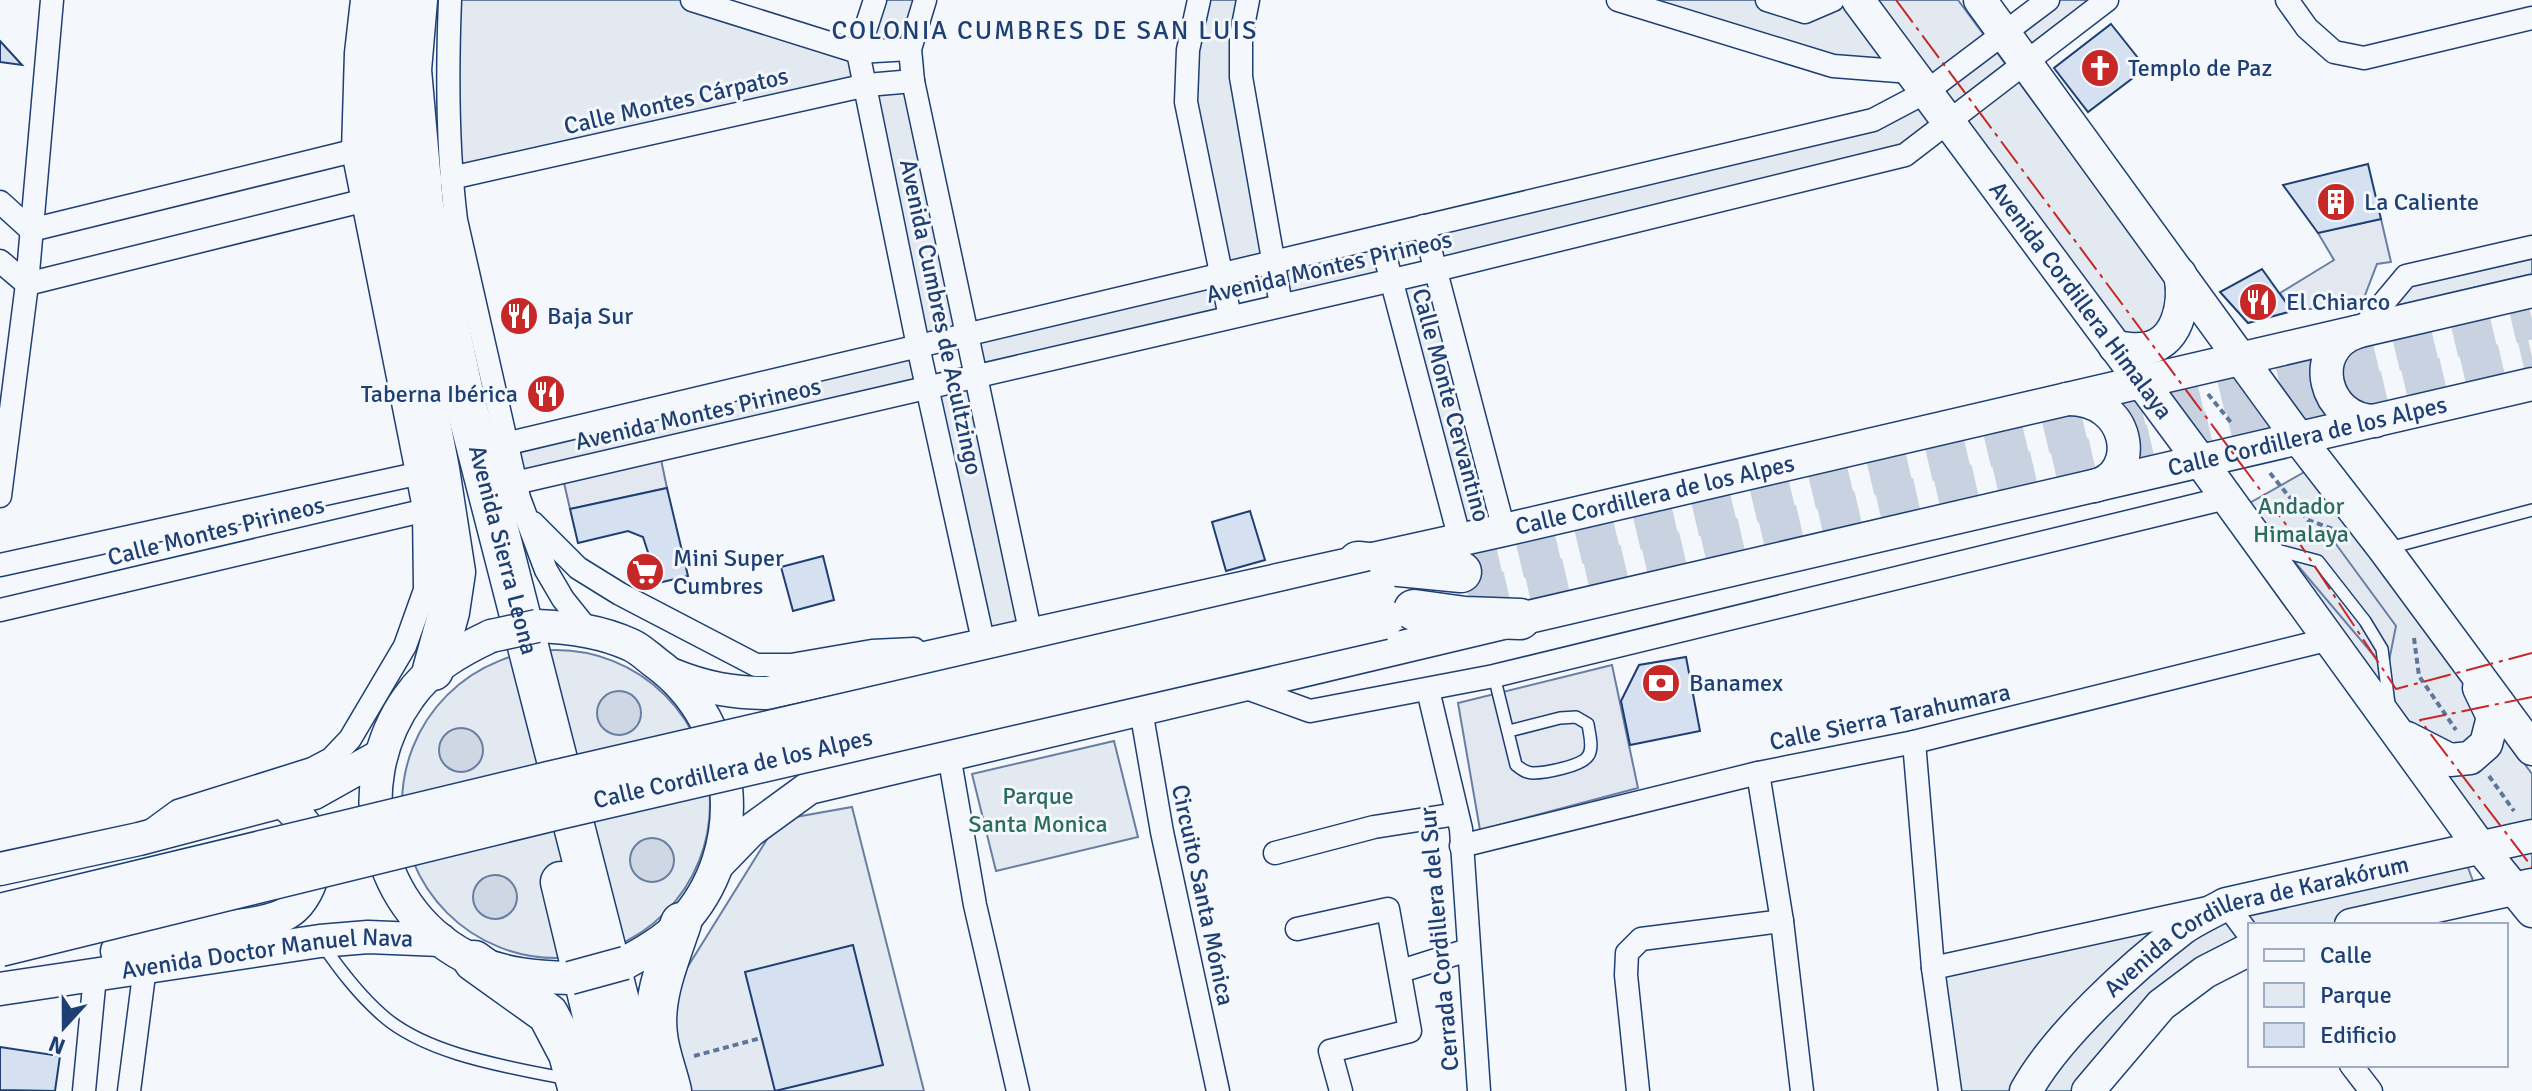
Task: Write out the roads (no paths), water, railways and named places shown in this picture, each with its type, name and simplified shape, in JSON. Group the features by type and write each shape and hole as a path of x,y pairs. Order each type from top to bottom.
{"highway":[{"path":"383,0 377,74 389,213 429,416 432,489 455,572 449,612 433,670"},
{"name":"Avenida Sierra Leona","path":"398,0 393,77 406,211 589,1088"},
{"name":"Avenida Sierra Leona","path":"417,0 411,70 423,205 463,393 659,1082"},
{"path":"417,140 456,220"},
{"path":"400,270 396,361 429,416"},
{"name":"Calle Cordillera de los Alpes","path":"0,946 558,809 1382,596 1463,571"},
{"path":"1382,596 1465,617 1520,619"},
{"name":"Calle Cordillera de los Alpes","path":"0,914 549,782 1382,596"},
{"path":"659,1082 656,1009 681,923"},
{"path":"474,961 548,1014 589,1088"}],"main road":[{"name":"Avenida Cordillera Himalaya","path":"1858,0 2201,462 2212,501 2261,545 2480,847 2526,895"},
{"path":"1980,0 2299,439 2532,749"},
{"path":"2115,347 2143,350 2164,339 2175,326 2184,298 2180,274"},
{"name":"Calle Cordillera de los Alpes","path":"1463,571 1504,530 2532,291"},
{"path":"2360,331 2348,335 2337,344 2329,357 2326,380 2334,401 2344,412 2365,421 2375,421"},
{"name":"Calle Cordillera de los Alpes","path":"718,864 750,831 809,788 2532,384"},
{"path":"2058,399 2086,400 2100,405 2119,425 2123,447 2117,469 2102,484 2091,487"},
{"name":"Calle Cordillera de los Alpes","path":"673,675 734,693 767,693 1031,635 1382,596"},
{"path":"537,626 587,629 633,646 673,675 700,706 718,743 727,783 727,824 718,864 699,898 681,923 655,946 625,963 570,978 521,976 474,961 441,940 405,903 382,857 374,807 380,756 391,724 410,695 433,670 460,650 491,636 537,626"},
{"path":"2396,728 2450,760 2470,758 2486,744 2493,717 2463,656"},
{"path":"767,693 759,719 761,752 774,770 809,788"},
{"path":"0,869 139,839 314,793 380,756"},
{"path":"11,987 32,968 289,913 300,902 312,880 316,858 313,836 302,819 283,802"},
{"name":"Avenida Cordillera de Karakórum","path":"2026,1091 2093,1006 2185,927 2226,904 2532,836"},
{"name":"Avenida Cordillera de Karakórum","path":"2363,923 2526,895"},
{"name":"Avenida Doctor Manuel Nava","path":"11,987 320,941 368,937 441,940"},
{"name":"Avenida Cordillera de Karakórum","path":"2088,1091 2161,1005 2205,972 2248,950"}],"street":[{"path":"0,496 27,284 52,0"},
{"path":"139,839 178,811 312,769 331,759 350,739 405,646 425,590 432,489 396,361 353,151 356,53 362,0"},
{"name":"Avenida Sierra Leona","path":"450,0 447,72 451,178 456,220 517,491 546,570 563,599 587,629"},
{"path":"692,0 858,52 910,49"},
{"path":"858,52 875,0"},
{"name":"Avenida Cumbres de Acultzingo","path":"925,0 910,49 913,81 1031,635"},
{"path":"1199,0 1188,50 1186,102 1230,317"},
{"path":"1248,0 1241,36 1241,77 1281,305"},
{"path":"1618,0 1833,66 1919,82"},
{"path":"1767,0 1805,12 1833,0"},
{"name":"Avenida Montes Pirineos","path":"505,444 1873,120 1919,82 2004,33 2048,0"},
{"name":"Avenida Montes Pirineos","path":"517,491 928,388 1436,270 1905,155 2107,0"},
{"path":"2287,0 2307,28 2334,52 2364,58 2532,18"},
{"name":"Avenida Cumbres de Acultzingo","path":"858,52 918,346 984,645"},
{"name":"Calle Montes Cárpatos","path":"451,178 867,85 913,81"},
{"path":"31,230 353,151"},
{"path":"27,284 362,201"},
{"path":"0,202 31,230"},
{"name":"Calle Monte Cervantino","path":"1424,226 1504,530"},
{"name":"Calle Monte Cervantino","path":"1380,237 1463,571"},
{"path":"2360,331 2406,276 2532,247"},
{"path":"0,261 27,284"},
{"name":"Calle Montes Pirineos","path":"0,565 432,489"},
{"name":"Calle Montes Pirineos","path":"0,610 432,489"},
{"name":"Calle Cordillera de los Alpes","path":"517,491 536,528 578,568 620,594 756,665 791,665 916,648 950,653"},
{"name":"Calle Cordillera de los Alpes","path":"1241,686 1310,711 1428,690 2212,501"},
{"name":"Calle Sierra Tarahumara","path":"1461,846 1758,773 1914,742 2330,639"},
{"name":"Cerrada Cordillera del Sur","path":"1428,690 1457,814 1479,1091"},
{"name":"Circuito Santa Mónica","path":"1141,710 1162,832 1218,1091"},
{"path":"1914,742 1933,968 1950,1091"},
{"path":"949,755 975,905 1018,1091"},
{"path":"1758,773 1782,921 1802,1091"},
{"path":"1275,853 1374,827 1457,814"},
{"path":"1933,968 2226,904 2248,933"},
{"path":"1297,929 1388,909 1410,1031 1330,1051 1341,1091"},
{"path":"1638,1091 1626,975 1627,953 1641,939 1782,921"},
{"path":"1401,971 1468,950"},
{"path":"129,1091 145,967"},
{"path":"84,1091 95,976"},
{"path":"2353,1067 2371,1091"}],"lane":[{"path":"2385,550 2532,510"},
{"path":"2261,545 2318,561 2365,621 2382,649 2396,728"},
{"path":"1494,676 1516,765 1523,771 1534,773 1580,764 1591,750 1588,724 1576,717 1509,731"},
{"path":"320,941 349,982 384,1018 434,1046 589,1088"}],"tunnel":[{"path":"1461,572 2532,319"},
{"path":"1469,600 2532,357"}],"place":[{"name":"Templo de Paz","path":"2100,68"},
{"name":"La Caliente","path":"2336,202"},
{"name":"El Chiarco","path":"2258,302"},
{"name":"Baja Sur","path":"519,316"},
{"name":"Taberna Ibérica","path":"546,394"},
{"name":"Mini Super Cumbres","path":"645,572"},
{"name":"Banamex","path":"1661,683"}],"district":[{"name":"COLONIA CUMBRES DE SAN LUIS","path":"1045,30"}],"park label":[{"name":"Andador Himalaya","path":"2301,520"},
{"name":"Parque Santa Monica","path":"1038,810"}]}
